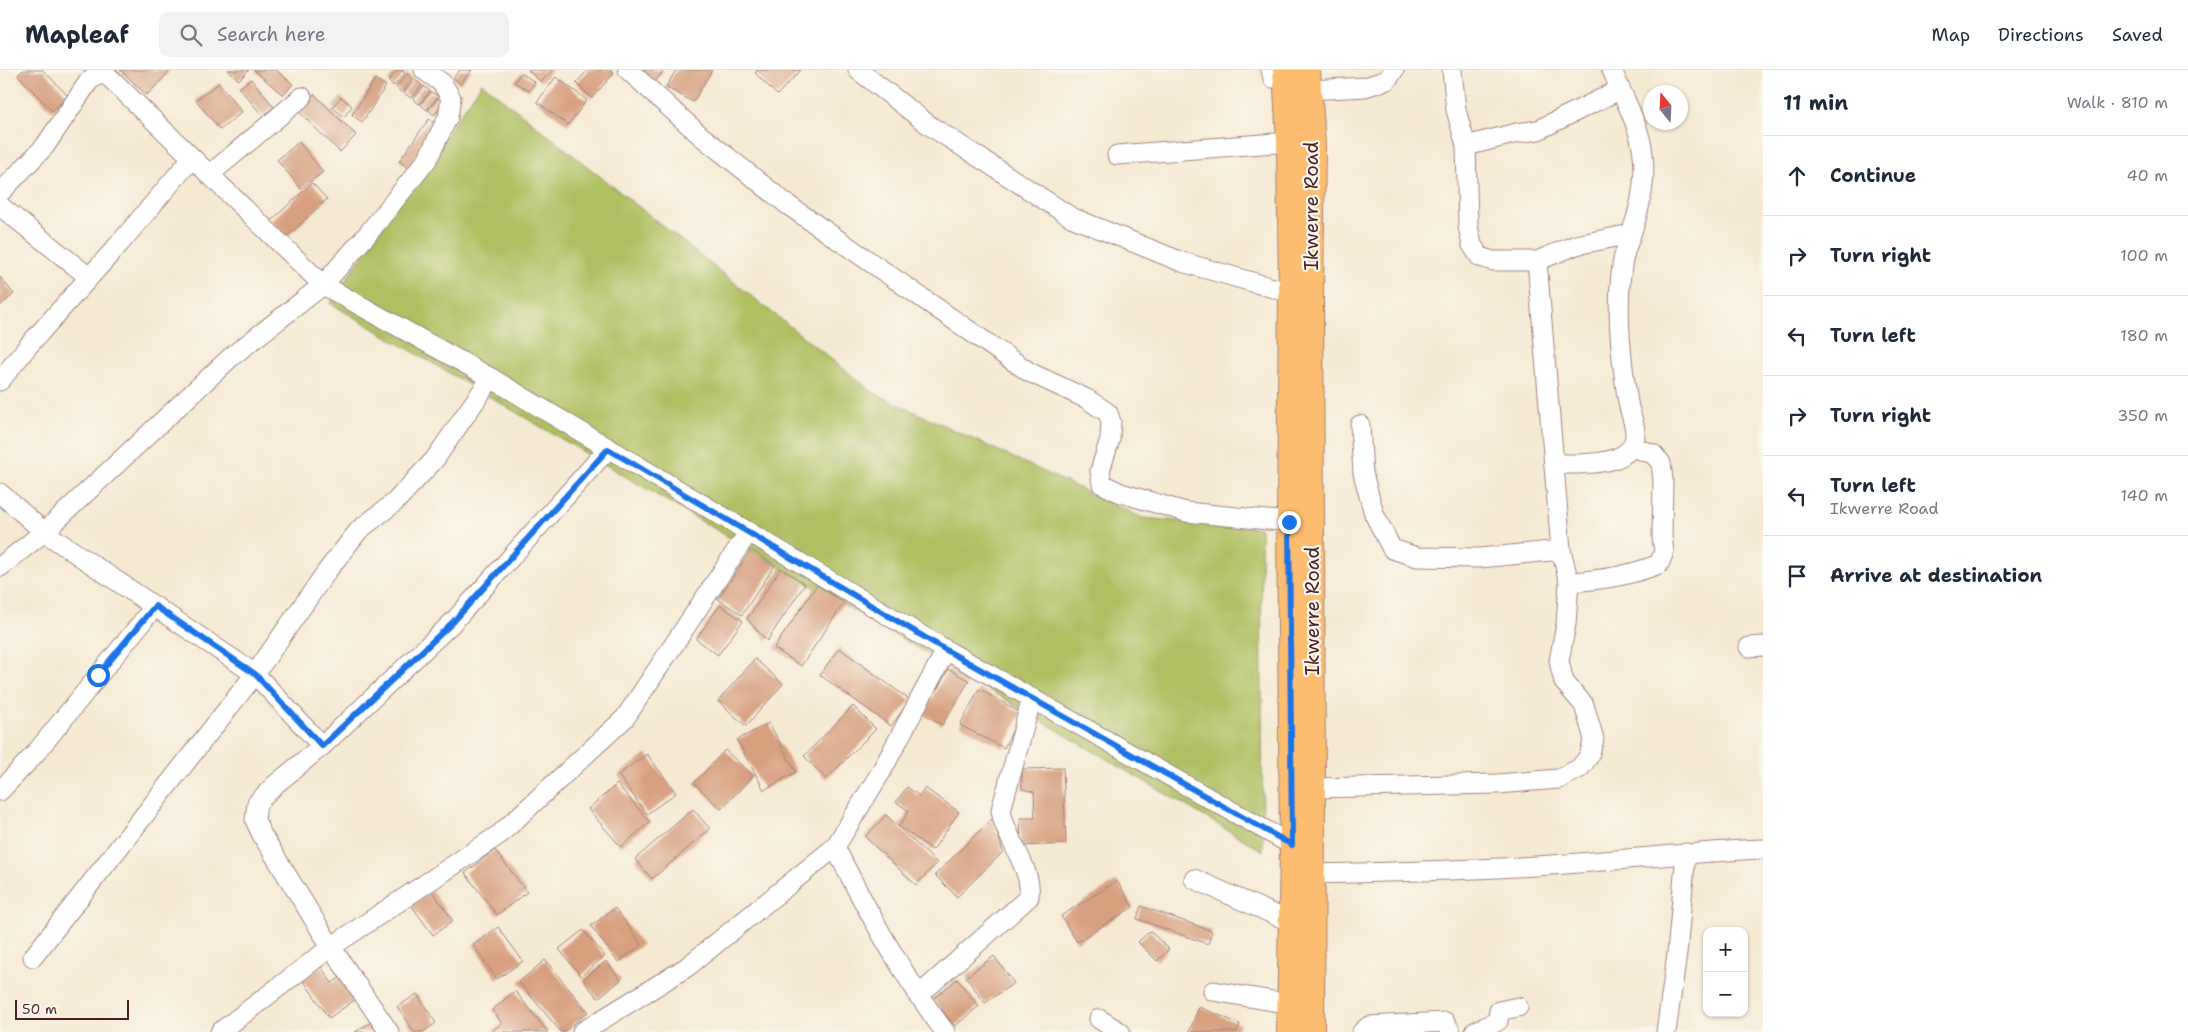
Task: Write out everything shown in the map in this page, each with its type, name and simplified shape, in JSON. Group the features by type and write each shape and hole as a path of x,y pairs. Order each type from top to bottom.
{"main road":[{"name":"Ikwerre Road","path":"1276,73 1290,142 1289,522 1292,845 1289,1032"},
{"name":"Ikwerre Road","path":"1308,80 1313,146 1311,308 1312,1032"}],"street":[{"path":"0,567 44,532 232,357 323,285 366,236 427,160 448,117 451,98 442,83 424,70"},
{"path":"628,70 701,136 788,205 1029,372 1087,399 1108,413 1111,422 1110,439 1100,471 1102,484 1122,493 1186,512 1289,522"},
{"path":"858,70 929,125 1071,218 1182,262 1291,293"},
{"path":"1308,80 1364,87 1387,80 1394,70"},
{"path":"1452,70 1456,110 1466,146 1465,188 1472,245 1480,257 1493,261 1537,261 1576,245 1631,234"},
{"path":"1554,464 1599,463 1620,458 1632,446 1636,430 1628,404 1618,303 1622,264 1638,215 1645,163 1640,138 1612,70"},
{"path":"0,193 45,146 89,81 100,72 108,76 323,285 491,378 946,650 1292,845"},
{"path":"1466,146 1517,133 1538,130 1619,90"},
{"path":"209,175 302,96"},
{"path":"1117,155 1290,142"},
{"path":"0,381 192,158"},
{"path":"0,206 89,277"},
{"path":"1313,788 1497,784 1559,779 1580,768 1588,756 1594,739 1584,706 1564,682 1560,661 1566,624 1569,582 1561,550 1537,261"},
{"path":"33,957 255,674 327,571 359,530 395,502 435,459 491,378"},
{"path":"1360,425 1363,473 1374,514 1392,549 1417,557 1480,558 1561,550"},
{"path":"1569,582 1604,579 1638,572 1659,564 1664,552 1662,537 1663,480 1660,463 1653,454 1632,446"},
{"path":"389,1032 331,947 262,835 255,820 257,804 276,784 322,746 453,622 608,449"},
{"path":"0,493 44,532 255,674 322,746"},
{"path":"220,1032 331,947 500,834 625,718 748,533"},
{"path":"0,791 34,755 155,606"},
{"path":"582,1032 687,967 835,847 880,772 946,650"},
{"path":"918,996 1030,897 1027,876 1002,821 1001,810 1032,698"},
{"path":"835,847 877,929 918,996 945,1032"},
{"path":"1312,874 1434,871 1567,864 1686,853 1763,849"},
{"path":"1666,1032 1677,954 1686,853"},
{"path":"1194,879 1291,922"},
{"path":"1213,991 1290,1004"},
{"path":"1474,1032 1498,1020 1500,1011 1518,1007"},
{"path":"1100,1019 1120,1032"},
{"path":"1362,1032 1369,1026 1445,1022 1451,1032"}],"green space":[{"path":"482,83 874,393 1143,518 1261,528 1263,851 330,303"}],"building":[{"path":"23,70 43,70 68,96 52,111 18,75"},
{"path":"120,70 171,70 147,95"},
{"path":"228,70 249,70 239,80"},
{"path":"254,70 276,70 293,84 283,95"},
{"path":"397,70 402,70 405,73 394,86 388,81"},
{"path":"460,70 472,70 460,84 453,78"},
{"path":"528,70 553,70 541,82"},
{"path":"588,70 611,70 614,73 592,98 576,83"},
{"path":"639,70 664,70 655,82"},
{"path":"676,70 712,70 693,102 666,87"},
{"path":"758,70 801,70 777,95 755,73"},
{"path":"521,73 535,82 529,91 514,82"},
{"path":"407,74 413,79 402,93 396,87"},
{"path":"556,77 587,100 568,125 537,102"},
{"path":"251,79 274,107 263,116 239,88"},
{"path":"375,79 386,86 362,122 352,115"},
{"path":"415,80 422,85 411,98 404,93"},
{"path":"219,83 242,112 220,130 196,100"},
{"path":"424,86 430,91 419,104 413,99"},
{"path":"431,92 438,96 427,110 420,104"},
{"path":"314,94 356,135 340,152 298,111"},
{"path":"341,97 352,106 344,117 332,107"},
{"path":"439,97 445,102 434,115 428,110"},
{"path":"429,119 440,127 409,168 399,161"},
{"path":"299,142 323,172 301,189 277,160"},
{"path":"312,183 327,199 287,237 271,221"},
{"path":"0,277 14,294 0,306"},
{"path":"751,550 775,565 742,615 718,599"},
{"path":"781,568 805,584 767,641 747,619"},
{"path":"817,585 844,603 801,666 774,648"},
{"path":"720,605 743,621 718,655 696,639"},
{"path":"839,648 910,700 891,726 820,675"},
{"path":"755,659 783,684 746,726 718,701"},
{"path":"949,669 969,681 942,725 923,713"},
{"path":"979,689 1021,713 1004,748 960,725"},
{"path":"853,706 876,729 826,779 804,756"},
{"path":"769,723 796,772 764,790 737,740"},
{"path":"725,750 753,776 721,809 694,783"},
{"path":"647,754 676,793 647,814 618,775"},
{"path":"1063,768 1066,844 1021,846 1020,818 1035,818 1034,792 1022,789 1022,769"},
{"path":"617,784 650,822 621,847 588,809"},
{"path":"907,787 919,796 925,788 959,812 933,850 899,826 909,811 896,802"},
{"path":"693,809 710,829 652,879 635,859"},
{"path":"886,815 937,863 916,885 865,837"},
{"path":"993,818 1003,852 957,897 935,875"},
{"path":"495,850 527,892 497,915 465,873"},
{"path":"1117,881 1133,907 1077,942 1061,916"},
{"path":"432,891 453,921 433,935 411,905"},
{"path":"1141,906 1212,931 1208,944 1137,919"},
{"path":"615,908 642,945 618,962 591,926"},
{"path":"498,927 523,961 497,979 473,945"},
{"path":"583,930 605,956 581,976 559,949"},
{"path":"1150,931 1169,949 1157,961 1138,942"},
{"path":"994,956 1014,983 985,1003 966,977"},
{"path":"545,960 588,1012 564,1032 561,1032 519,982"},
{"path":"606,961 621,980 598,998 583,980"},
{"path":"321,967 332,983 344,975 359,997 329,1018 303,980"},
{"path":"957,979 979,1006 955,1026 933,999"},
{"path":"515,991 548,1032 491,1032 502,1023 492,1010"},
{"path":"417,994 436,1023 423,1032 414,1032 397,1007"},
{"path":"1199,1007 1240,1024 1237,1032 1189,1032"},
{"path":"373,1021 380,1032 355,1032"}],"route":[{"path":"98,675 155,606 255,674 322,746 453,622 608,449 946,650 1292,845 1289,522"}]}
